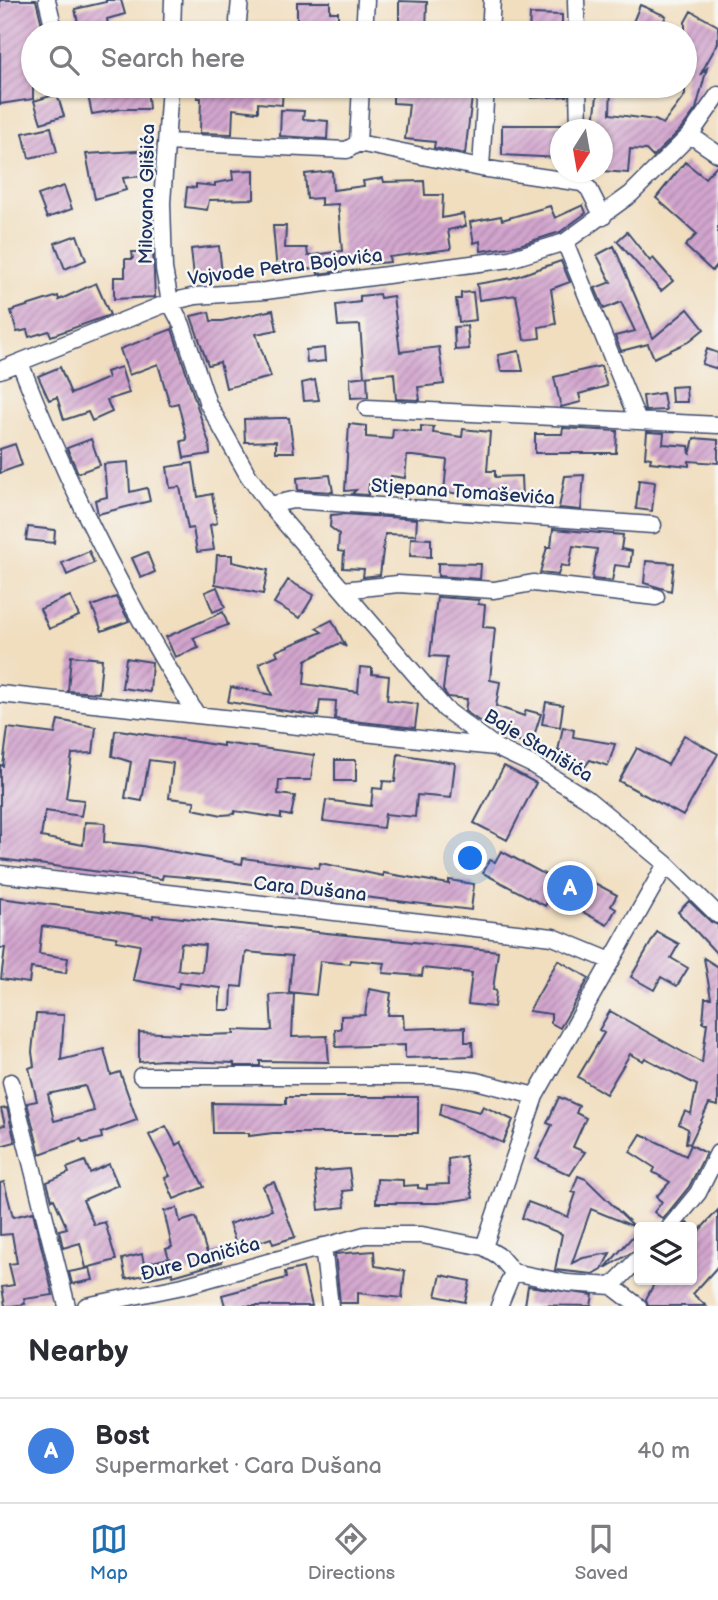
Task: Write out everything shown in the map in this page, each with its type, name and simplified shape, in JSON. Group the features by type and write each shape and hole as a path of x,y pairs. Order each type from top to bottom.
{"street":[{"path":"47,0 52,21"},
{"path":"172,21 173,0"},
{"path":"238,21 240,0"},
{"path":"365,21 366,0"},
{"path":"491,21 492,0"},
{"path":"576,0 577,21"},
{"name":"Vojvode Petra Bojovića","path":"0,370 170,302 196,296 265,291 510,259 565,242 603,217 690,135 718,95"},
{"name":"Milovana Glišića","path":"170,98 162,203 164,269 170,302"},
{"path":"358,143 360,98"},
{"path":"481,168 485,98"},
{"path":"578,98 579,119"},
{"path":"690,135 718,154"},
{"path":"168,142 347,150 358,143 481,168 550,174"},
{"path":"585,182 603,217"},
{"path":"565,242 638,421"},
{"name":"Baje Stanišića","path":"170,302 181,324 208,404 248,475 270,505 445,709 497,748 531,764 586,798 666,864 718,915"},
{"path":"20,363 65,473 110,568 155,649 197,715"},
{"path":"367,408 718,425"},
{"name":"Stjepana Tomaševića","path":"270,505 293,500 653,525"},
{"path":"343,590 398,584 494,590 533,583 656,597"},
{"path":"0,694 497,748"},
{"path":"484,1247 535,1097 666,864"},
{"name":"Cara Dušana","path":"0,874 552,936 611,961"},
{"path":"141,1076 435,1076 476,1081 535,1097"},
{"path":"11,1082 67,1306"},
{"path":"674,1222 698,1193 718,1153"},
{"name":"Đure Daničića","path":"86,1306 183,1286 365,1235 422,1235 484,1247 499,1256 513,1272"},
{"path":"323,1246 330,1306"},
{"path":"612,1286 634,1263"},
{"path":"499,1306 513,1272 567,1283 612,1286 638,1306"}],"building":[{"path":"0,0 36,0 41,21 21,21 21,98 33,99 0,104"},
{"path":"121,0 125,14 107,21 78,21 75,9"},
{"path":"399,1 427,2 426,21 399,21"},
{"path":"297,2 330,2 330,12 338,12 338,21 297,21"},
{"path":"640,5 666,16 664,21 633,21"},
{"path":"691,11 718,26 718,43 700,75 707,68 696,109 682,128 653,157 646,150 630,149 628,173 613,172 613,119 595,119 597,98 611,98 610,114 655,120 663,124 683,98 697,98 697,21 686,21"},
{"path":"530,14 562,15 562,21 530,21"},
{"path":"58,98 64,116 41,123 34,101"},
{"path":"89,98 148,98 149,109 121,109 92,114"},
{"path":"201,98 282,98 282,105 258,103 258,112 233,109 232,134 200,133"},
{"path":"393,98 472,98 465,154 434,148 435,142 405,139 409,104 393,103"},
{"path":"281,110 304,111 303,119 328,121 327,139 280,136"},
{"path":"502,125 550,125 550,157 502,155"},
{"path":"51,127 57,152 29,158 23,133"},
{"path":"153,150 153,175 123,178 126,190 95,199 86,154"},
{"path":"685,162 705,178 718,164 718,264 712,271 685,246 697,234 656,198"},
{"path":"254,170 254,199 209,200 207,210 185,207 187,187 196,188 196,184 215,186 215,183 233,180 232,171"},
{"path":"332,171 333,190 364,186 363,181 383,178 384,182 424,181 425,195 443,195 442,218 463,214 466,226 448,230 451,249 389,257 390,262 369,264 368,261 339,266 340,271 318,274 317,268 277,272 273,226 286,226 285,248 307,248 308,256 342,251 338,204 321,205 321,198 307,199 305,174"},
{"path":"64,186 72,209 47,218 38,195"},
{"path":"583,205 586,213 560,232 516,246 481,251 480,241 474,243 470,222 501,216 502,220 550,206 555,218"},
{"path":"627,232 650,261 653,258 673,281 661,291 617,241"},
{"path":"77,235 86,260 65,269 55,243"},
{"path":"219,246 222,274 194,277 191,249"},
{"path":"614,246 653,338 688,309 704,329 688,342 654,358 648,344 621,351 615,336 635,331 621,302 604,309 595,288 611,282 597,255"},
{"path":"132,252 153,252 155,297 114,299 114,277 125,277 125,259 133,259"},
{"path":"561,261 570,282 551,289 556,324 539,327 540,338 524,340 516,295 479,300 477,284 512,278"},
{"path":"96,283 110,315 51,336 49,331 29,337 27,330 17,332 11,311 58,296 59,300"},
{"path":"473,292 476,320 459,322 456,299 461,299 461,293"},
{"path":"379,294 380,298 393,296 400,352 439,347 444,384 418,387 420,400 396,399 394,373 364,376 360,325 338,326 336,305 360,302 360,296"},
{"path":"273,310 277,330 256,334 271,377 226,388 220,362 208,365 191,316 209,312 211,321 222,321"},
{"path":"467,326 469,349 455,350 454,327"},
{"path":"172,329 209,443 210,454 184,458 181,441 187,440 178,403 170,405 158,364 129,375 120,349"},
{"path":"324,348 325,361 307,363 306,350"},
{"path":"707,349 718,353 718,369 702,364"},
{"path":"519,351 523,371 501,371 498,355"},
{"path":"601,366 607,386 579,394 581,402 561,407 554,377"},
{"path":"60,367 71,394 108,378 106,372 121,367 129,393 107,400 112,412 92,421 88,412 64,420 57,397 49,400 38,376"},
{"path":"367,376 368,397 351,398 350,378"},
{"path":"315,380 319,400 304,401 302,383"},
{"path":"686,386 687,402 672,402 671,387"},
{"path":"663,393 666,410 645,411 643,396"},
{"path":"289,418 294,452 276,452 276,441 245,442 244,419"},
{"path":"349,424 366,426 366,437 392,439 393,429 421,432 421,426 434,427 433,433 462,437 463,429 490,432 487,471 495,471 495,477 521,476 522,499 499,499 499,490 472,489 472,495 444,492 447,460 413,456 407,456 405,478 391,476 390,486 369,484 368,495 352,494 356,490 345,491"},
{"path":"563,428 617,431 616,453 535,453 535,434 562,434"},
{"path":"647,432 664,433 663,444 689,446 690,455 694,438 718,440 718,463 689,461 689,466 650,462 651,458 645,457"},
{"path":"91,439 100,465 78,473 67,448"},
{"path":"15,444 22,465 0,473 0,449"},
{"path":"128,462 130,492 147,488 150,501 98,514 95,500 107,497 104,464"},
{"path":"193,463 198,497 212,494 217,523 210,525 214,550 197,552 193,528 188,529 180,487 170,488 167,467"},
{"path":"330,475 333,492 298,490 297,478"},
{"path":"584,475 581,510 559,508 565,476"},
{"path":"639,480 655,482 652,511 636,509"},
{"path":"331,515 417,519 416,535 385,534 380,575 363,577 364,569 343,568 344,552 338,551 339,534 330,527"},
{"path":"28,527 55,530 54,543 26,540"},
{"path":"553,529 623,535 621,549 632,551 630,567 615,565 612,581 592,579 597,549 573,546 569,567 561,565 558,575 540,573 547,547 551,547"},
{"path":"411,538 431,539 431,557 410,556"},
{"path":"89,551 94,563 67,575 62,563"},
{"path":"147,552 155,572 141,578 132,558"},
{"path":"217,555 232,555 232,562 268,570 263,594 215,584"},
{"path":"646,561 674,563 671,591 644,583"},
{"path":"438,563 481,564 480,579 438,576"},
{"path":"288,580 314,595 300,618 274,603"},
{"path":"217,587 225,607 213,612 205,592"},
{"path":"70,596 79,616 49,629 40,609"},
{"path":"116,597 129,621 102,631 92,606"},
{"path":"437,597 479,600 478,604 485,605 483,627 495,628 490,680 500,682 496,706 524,716 526,710 541,714 531,745 497,734 501,724 479,721 465,711 467,699 448,697 443,690 447,657 430,656"},
{"path":"223,612 228,625 193,638 199,648 175,657 166,637"},
{"path":"332,620 346,647 340,643 306,660 304,684 358,692 360,667 372,668 372,674 389,676 387,700 418,704 415,728 335,719 336,701 320,700 318,716 228,702 231,687 272,695 259,663 278,655 276,651 322,632 316,628"},
{"path":"71,656 102,659 99,693 68,691"},
{"path":"126,658 152,662 150,692 122,688"},
{"path":"546,702 563,705 560,727 542,724"},
{"path":"58,720 96,727 93,753 72,754 66,798 84,800 81,816 45,811 41,837 83,845 85,822 105,823 104,842 242,864 243,858 319,868 320,863 383,876 383,873 449,884 449,880 474,884 471,910 339,894 339,898 303,895 279,891 279,888 230,881 163,875 162,879 0,859 0,765 3,766 8,728 55,734"},
{"path":"563,727 574,730 573,737 615,744 608,766 590,760 580,773 566,762 572,754 558,751"},
{"path":"115,731 223,746 223,743 314,755 311,780 279,780 278,794 295,796 291,816 281,814 281,818 235,811 234,814 222,815 193,809 195,801 169,798 173,763 149,760 142,801 125,798 131,762 112,756"},
{"path":"684,735 718,754 683,816 619,781 637,748 668,765"},
{"path":"398,754 455,763 451,798 417,795 415,817 385,814 383,828 323,821 326,800 371,806 373,788 382,789 383,781 395,782"},
{"path":"335,760 356,760 356,781 335,781"},
{"path":"504,766 536,783 507,840 474,823"},
{"path":"501,851 555,880 563,866 617,895 611,906 616,909 607,925 551,895 545,906 483,873 490,860 495,862"},
{"path":"0,898 153,918 153,915 498,951 493,990 496,991 494,1007 468,1004 472,973 423,968 422,976 383,973 385,963 350,960 350,964 320,961 316,995 289,992 292,956 246,952 242,987 232,986 231,1010 219,1010 221,988 179,983 178,988 133,980 140,945 116,941 117,937 42,926 39,954 68,958 66,973 31,968 29,983 1,979 5,948 0,948","holes":["181,943 205,945 202,972 178,970"]},
{"path":"689,901 711,922 718,925 718,955 678,912"},
{"path":"657,932 679,944 671,958 688,968 677,986 661,977 654,990 631,977"},
{"path":"704,958 718,967 718,1106 709,1104 690,1144 686,1143 688,1129 679,1124 685,1111 691,1114 697,1085 645,1058 643,1061 630,1054 606,1094 578,1077 604,1033 599,1030 610,1011 702,1063 707,1023 703,1023 705,998 711,998"},
{"path":"558,960 589,978 560,1028 551,1023 551,1014 529,1011"},
{"path":"369,989 391,993 388,1015 403,1015 404,1029 465,1027 465,1042 472,1042 473,1056 405,1058 405,1045 336,1047 335,1029 341,1029 341,1016 365,1015"},
{"path":"294,994 292,1037 327,1036 329,1062 260,1061 260,1066 234,1066 234,1063 163,1060 139,1062 139,1032 206,1035 234,1034 234,1030 268,1031 272,1030 270,995"},
{"path":"36,1014 64,1015 61,1060 104,1049 111,1075 120,1072 137,1120 101,1133 102,1138 83,1143 81,1139 40,1154 27,1103 37,1101 29,1068 34,1066 32,1052","holes":["85,1086 94,1111 54,1121 48,1094"]},
{"path":"286,1097 418,1097 418,1133 273,1133 249,1136 249,1133 213,1133 212,1103 286,1104"},
{"path":"559,1097 579,1106 576,1113 586,1118 573,1147 585,1152 570,1175 536,1159 552,1125 547,1123"},
{"path":"442,1103 480,1112 483,1106 513,1120 503,1143 440,1115"},
{"path":"7,1108 15,1142 0,1146 0,1126 5,1125 1,1109"},
{"path":"166,1126 176,1145 181,1142 204,1187 174,1199 165,1178 170,1176 149,1135"},
{"path":"641,1134 686,1156 691,1145 706,1153 689,1187 663,1219 654,1212 662,1202 656,1197 670,1182 653,1172 655,1168 630,1152"},
{"path":"465,1156 473,1198 439,1203 376,1203 377,1179 403,1180 403,1186 418,1185 418,1188 427,1189 427,1185 449,1184 448,1159"},
{"path":"85,1161 90,1173 109,1164 118,1185 83,1200 94,1225 105,1222 116,1260 86,1268 80,1243 63,1248 59,1230 67,1228 54,1199 52,1200 47,1182 69,1173 67,1168"},
{"path":"349,1169 352,1190 343,1191 345,1207 319,1210 315,1172"},
{"path":"578,1176 586,1179 634,1226 591,1209 572,1263 610,1253 602,1269 593,1274 555,1270 562,1234 522,1218 528,1202 568,1217 576,1193 572,1192"},
{"path":"4,1182 13,1217 33,1212 53,1295 24,1299 25,1304 12,1306 5,1306 2,1287 14,1285 9,1264 17,1263 12,1234 0,1235 0,1183"},
{"path":"274,1182 295,1237 273,1244 271,1238 238,1249 229,1224 272,1210 263,1186"},
{"path":"177,1208 180,1222 196,1217 207,1253 219,1250 222,1262 173,1276 172,1273 145,1279 144,1275 126,1279 122,1259 142,1254 144,1264 169,1258 166,1249 172,1247 164,1211"},
{"path":"718,1210 718,1266 693,1294 706,1306 648,1306 646,1299 653,1285 697,1285 697,1231"},
{"path":"634,1235 634,1251 606,1267"},
{"path":"374,1251 375,1266 405,1271 402,1298 358,1293 358,1303 340,1303 335,1254"},
{"path":"90,1268 93,1280 72,1284 69,1272"},
{"path":"303,1268 312,1306 225,1306 222,1295 286,1278 285,1272"},
{"path":"441,1275 470,1281 465,1302 436,1296"},
{"path":"528,1286 593,1295 591,1306 525,1305"}],"place":[{"name":"Bost","path":"570,888"}]}
